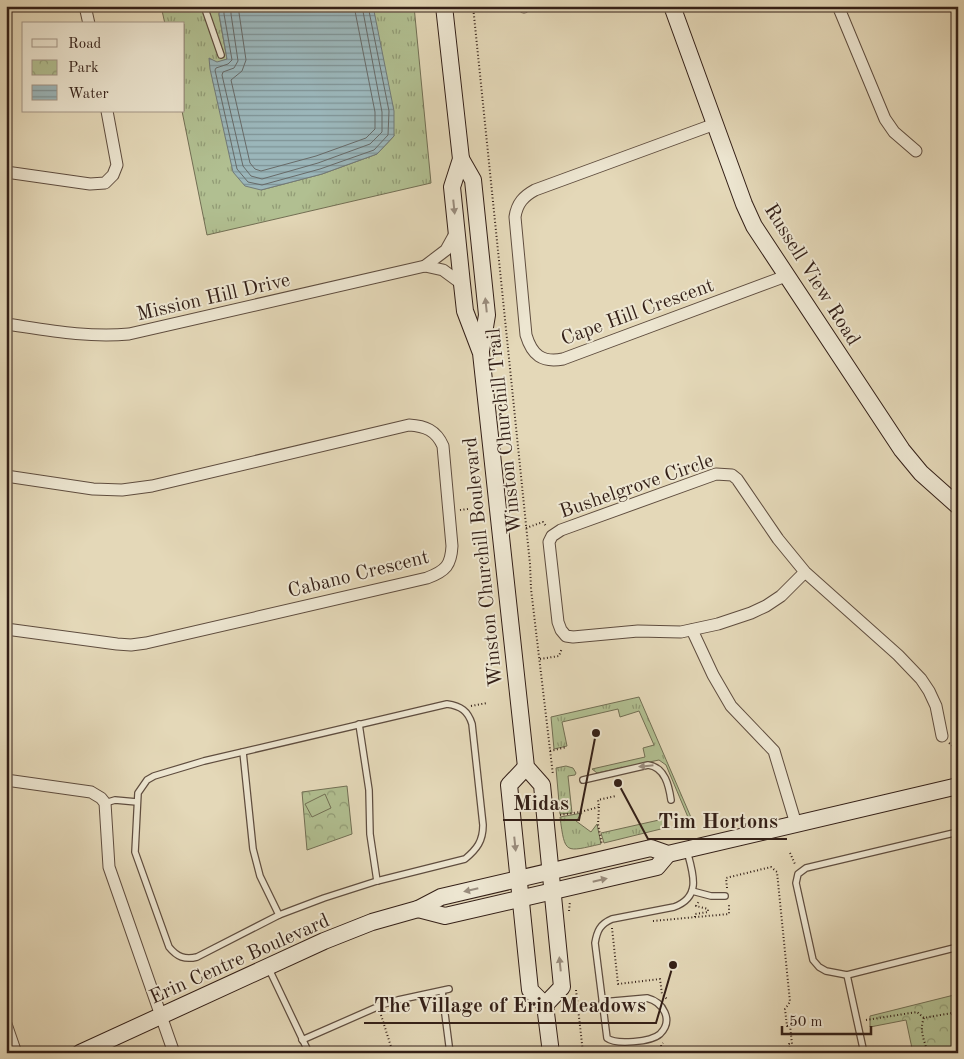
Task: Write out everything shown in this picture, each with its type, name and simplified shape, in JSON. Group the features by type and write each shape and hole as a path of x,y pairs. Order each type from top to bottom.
{"street":[{"path":"85,6 89,22"},
{"name":"Winston Churchill Boulevard","path":"444,6 461,160 473,180 487,316 481,353"},
{"name":"Russell View Road","path":"672,6 754,226 902,450 921,473 958,506"},
{"path":"838,6 885,119 894,132 916,151"},
{"path":"6,172 90,184 105,183 114,175 117,165 107,112"},
{"name":"Cape Hill Crescent","path":"715,124 536,190 526,195 519,202 515,217 526,335 529,344 535,353 543,359 552,361 563,359 786,276"},
{"name":"Winston Churchill Boulevard","path":"461,160 452,187 456,232 466,311 481,353 526,767"},
{"name":"Mission Hill Drive","path":"6,324 90,335 129,334 425,266 441,255 456,232"},
{"path":"425,266 443,270 462,284"},
{"name":"Cabano Crescent","path":"6,476 93,489 122,490 152,486 409,426 419,426 434,432 443,446 452,546 450,561 445,568 440,573 427,578 146,643 116,644 6,629"},
{"name":"Bushelgrove Circle","path":"566,636 558,622 549,548 552,536 561,530 716,474 732,475 737,479 778,539 805,572 898,655 921,679 936,706 942,736"},
{"path":"566,636 579,637 638,631 681,632 718,624 766,606 781,596 805,572"},
{"path":"692,630 713,675 731,706 774,752 796,824"},
{"path":"545,1005 562,987 542,785 526,767 509,785 530,990 545,1005 551,1053"},
{"path":"6,780 91,792 105,803 109,867 174,1053"},
{"name":"Erin Centre Boulevard","path":"80,1053 268,968 324,940 372,922 418,910 441,897 651,848 668,854 958,786"},
{"name":"Erin Centre Boulevard","path":"418,910 446,916 657,867 668,854"},
{"path":"6,1024 16,1053"}],"lane":[{"path":"204,6 221,55"},
{"path":"447,704 454,705 465,711 469,714 472,724 483,834 480,844 465,859 377,880 279,915 197,957 181,958 173,952 169,947 135,852 138,793 147,780 154,776 204,761 447,704"},
{"path":"359,724 368,790 370,834 377,880"},
{"path":"243,752 253,849 260,876 279,915"},
{"path":"583,780 655,765 663,773 670,789 671,800"},
{"path":"105,803 115,800 137,802"},
{"path":"958,832 806,868 798,874 796,883 813,960 826,971 847,975 958,947"},
{"path":"602,1002 647,998 653,1000 663,1007 666,1013 664,1027 660,1034 651,1039 616,1042 607,1038 606,1034 594,943 600,926 605,922 674,907 682,904 689,898 694,875 686,850"},
{"path":"692,891 711,896 726,896"},
{"path":"268,968 308,1053"},
{"path":"847,975 864,1053"},
{"path":"302,1040 378,1006 449,989"},
{"path":"442,991 450,1053"}],"path":[{"name":"Winston Churchill Trail","path":"473,6 531,589 554,779"},
{"path":"526,528 543,522 552,536"},
{"path":"540,659 559,656 566,636"},
{"path":"465,711 471,706 487,702"},
{"path":"942,736 956,748 958,757"},
{"path":"550,751 567,747"},
{"path":"602,845 598,824 598,800 616,796"},
{"path":"557,816 599,806"},
{"path":"790,853 796,866"},
{"path":"726,896 726,878 771,868 776,872 790,1002 785,1009 787,1026 790,1025 792,1044 789,1044 790,1053"},
{"path":"646,922 730,914 729,905"},
{"path":"695,914 696,906"},
{"path":"612,927 618,984 660,979 662,994 671,1003"},
{"path":"378,1006 393,1053"},
{"path":"924,1018 952,1013 958,1008"},
{"path":"857,1022 917,1012 924,1018"},
{"path":"952,1013 958,1035"},
{"path":"924,1018 921,1025 922,1037 928,1053"},
{"path":"662,1053 661,1045 666,1040"}],"green space":[{"path":"161,6 220,6 219,15 227,59 217,63 261,190 322,174 377,154 394,136 373,6 414,6 431,183 207,235 182,112 185,112 185,22 165,22"},
{"path":"639,697 693,822 690,822 666,765 659,760 597,773 592,769 645,757 643,748 654,745 639,711 620,717 618,709 562,722 567,746 554,749 551,717"},
{"path":"566,766 573,768 576,773 575,775 568,776 572,813 560,814 556,768"},
{"path":"347,786 352,834 307,850 302,792"},
{"path":"325,794 331,808 312,817 305,804"},
{"path":"582,813 576,821 591,832 597,824 601,844 580,849 569,848 563,838 560,817"},
{"path":"658,813 666,818 669,827 604,843 601,833 659,820"},
{"path":"958,994 958,1053 913,1053 906,1020 870,1027 870,1016"}],"water":[{"path":"220,6 373,6 394,111 394,136 377,154 322,174 261,190 245,186 233,172 210,69 209,58 217,62 227,59 219,14"}],"place":[{"name":"Midas","path":"596,733"},
{"name":"Tim Hortons","path":"618,783"},
{"name":"The Village of Erin Meadows","path":"673,965"}]}
